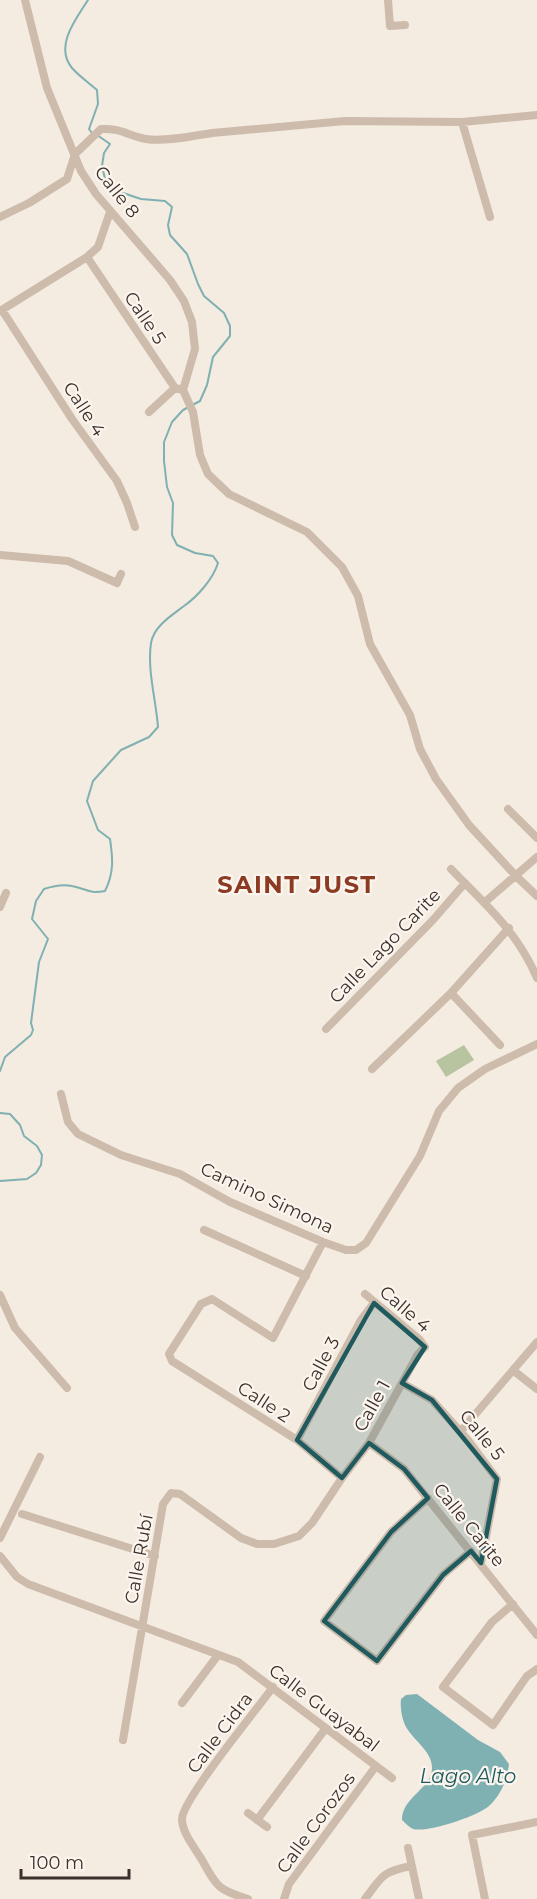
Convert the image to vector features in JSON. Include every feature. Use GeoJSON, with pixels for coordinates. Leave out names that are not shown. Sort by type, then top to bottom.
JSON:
{"type":"FeatureCollection","features":[{"type":"Feature","properties":{"kind":"street","name":"Calle 8"},"geometry":{"type":"LineString","coordinates":[[25,0],[47,87],[88,184],[163,272],[184,301],[192,322],[195,349],[179,389]]}},
{"type":"Feature","properties":{"kind":"street"},"geometry":{"type":"LineString","coordinates":[[388,0],[390,26],[405,25]]}},
{"type":"Feature","properties":{"kind":"street"},"geometry":{"type":"LineString","coordinates":[[0,217],[29,203],[67,179],[75,154],[101,129],[115,128],[147,139],[192,137],[212,132],[345,121],[462,122],[537,115]]}},
{"type":"Feature","properties":{"kind":"street"},"geometry":{"type":"LineString","coordinates":[[462,122],[490,217]]}},
{"type":"Feature","properties":{"kind":"street"},"geometry":{"type":"LineString","coordinates":[[1,310],[87,257],[98,247],[111,212]]}},
{"type":"Feature","properties":{"kind":"street","name":"Calle 5"},"geometry":{"type":"LineString","coordinates":[[87,257],[188,402],[192,411],[200,455],[208,474],[229,494],[307,532],[342,567],[358,596],[370,644],[410,715],[420,749],[436,779],[469,825],[537,896]]}},
{"type":"Feature","properties":{"kind":"street","name":"Calle 4"},"geometry":{"type":"LineString","coordinates":[[1,310],[72,419],[117,481],[135,527]]}},
{"type":"Feature","properties":{"kind":"street"},"geometry":{"type":"LineString","coordinates":[[149,412],[179,389]]}},
{"type":"Feature","properties":{"kind":"street"},"geometry":{"type":"LineString","coordinates":[[0,555],[68,561],[117,583],[121,574]]}},
{"type":"Feature","properties":{"kind":"street"},"geometry":{"type":"LineString","coordinates":[[508,809],[537,838]]}},
{"type":"Feature","properties":{"kind":"street"},"geometry":{"type":"LineString","coordinates":[[485,902],[537,857]]}},
{"type":"Feature","properties":{"kind":"street"},"geometry":{"type":"LineString","coordinates":[[451,869],[509,928],[529,959],[537,978]]}},
{"type":"Feature","properties":{"kind":"street","name":"Calle Lago Carite"},"geometry":{"type":"LineString","coordinates":[[326,1029],[433,920],[465,883]]}},
{"type":"Feature","properties":{"kind":"street"},"geometry":{"type":"LineString","coordinates":[[0,907],[6,893]]}},
{"type":"Feature","properties":{"kind":"street"},"geometry":{"type":"LineString","coordinates":[[372,1069],[451,993],[509,928]]}},
{"type":"Feature","properties":{"kind":"street"},"geometry":{"type":"LineString","coordinates":[[451,993],[500,1045]]}},
{"type":"Feature","properties":{"kind":"street","name":"Camino Simona"},"geometry":{"type":"LineString","coordinates":[[61,1094],[68,1122],[78,1134],[121,1155],[180,1174],[230,1202],[323,1242],[346,1250],[356,1250],[366,1243],[420,1156],[440,1111],[458,1088],[485,1069],[537,1044]]}},
{"type":"Feature","properties":{"kind":"street"},"geometry":{"type":"LineString","coordinates":[[204,1230],[306,1276],[323,1242]]}},
{"type":"Feature","properties":{"kind":"street","name":"Calle 2"},"geometry":{"type":"LineString","coordinates":[[306,1276],[273,1338],[212,1299],[201,1304],[169,1354],[172,1361],[297,1440],[342,1478]]}},
{"type":"Feature","properties":{"kind":"street","name":"Calle 4"},"geometry":{"type":"LineString","coordinates":[[364,1294],[425,1347]]}},
{"type":"Feature","properties":{"kind":"street"},"geometry":{"type":"LineString","coordinates":[[0,1295],[15,1328],[67,1388]]}},
{"type":"Feature","properties":{"kind":"street","name":"Calle 3"},"geometry":{"type":"LineString","coordinates":[[297,1440],[361,1320],[374,1303]]}},
{"type":"Feature","properties":{"kind":"street"},"geometry":{"type":"LineString","coordinates":[[461,1431],[537,1342]]}},
{"type":"Feature","properties":{"kind":"street","name":"Calle 1"},"geometry":{"type":"LineString","coordinates":[[342,1478],[369,1443],[418,1354],[425,1347]]}},
{"type":"Feature","properties":{"kind":"street"},"geometry":{"type":"LineString","coordinates":[[514,1371],[537,1389]]}},
{"type":"Feature","properties":{"kind":"street","name":"Calle 5"},"geometry":{"type":"LineString","coordinates":[[402,1383],[432,1400],[461,1431],[497,1479],[481,1563]]}},
{"type":"Feature","properties":{"kind":"street","name":"Calle Carite"},"geometry":{"type":"LineString","coordinates":[[369,1443],[404,1469],[537,1635]]}},
{"type":"Feature","properties":{"kind":"street"},"geometry":{"type":"LineString","coordinates":[[0,1538],[40,1457]]}},
{"type":"Feature","properties":{"kind":"street","name":"Calle Rubí"},"geometry":{"type":"LineString","coordinates":[[123,1740],[164,1504],[171,1493],[180,1494],[241,1538],[256,1544],[274,1544],[299,1536],[312,1523],[342,1478]]}},
{"type":"Feature","properties":{"kind":"street"},"geometry":{"type":"LineString","coordinates":[[428,1498],[391,1532],[324,1621],[377,1661],[443,1575],[471,1551]]}},
{"type":"Feature","properties":{"kind":"street"},"geometry":{"type":"LineString","coordinates":[[21,1514],[155,1556]]}},
{"type":"Feature","properties":{"kind":"street","name":"Calle Guayabal"},"geometry":{"type":"LineString","coordinates":[[1,1558],[17,1577],[28,1584],[238,1662],[392,1778]]}},
{"type":"Feature","properties":{"kind":"street"},"geometry":{"type":"LineString","coordinates":[[513,1604],[492,1622],[443,1687],[493,1725],[527,1676],[537,1669]]}},
{"type":"Feature","properties":{"kind":"street"},"geometry":{"type":"LineString","coordinates":[[182,1703],[218,1655]]}},
{"type":"Feature","properties":{"kind":"street","name":"Calle Cidra"},"geometry":{"type":"LineString","coordinates":[[248,1899],[230,1894],[215,1884],[185,1830],[182,1819],[191,1796],[273,1687]]}},
{"type":"Feature","properties":{"kind":"street"},"geometry":{"type":"LineString","coordinates":[[257,1820],[326,1728]]}},
{"type":"Feature","properties":{"kind":"street","name":"Calle Corozos"},"geometry":{"type":"LineString","coordinates":[[284,1899],[289,1884],[376,1766]]}},
{"type":"Feature","properties":{"kind":"street"},"geometry":{"type":"LineString","coordinates":[[248,1813],[267,1827]]}},
{"type":"Feature","properties":{"kind":"street"},"geometry":{"type":"LineString","coordinates":[[485,1899],[472,1834],[537,1822]]}},
{"type":"Feature","properties":{"kind":"street"},"geometry":{"type":"LineString","coordinates":[[408,1848],[419,1899]]}},
{"type":"Feature","properties":{"kind":"street"},"geometry":{"type":"LineString","coordinates":[[365,1899],[382,1876],[392,1870],[411,1866]]}},
{"type":"Feature","properties":{"kind":"highlighted area"},"geometry":{"type":"Polygon","coordinates":[[[374,1303],[425,1347],[402,1383],[432,1400],[497,1479],[481,1563],[471,1551],[443,1575],[377,1661],[324,1621],[391,1532],[428,1498],[404,1469],[369,1443],[342,1478],[297,1440],[374,1303]]]}},
{"type":"Feature","properties":{"kind":"green space"},"geometry":{"type":"Polygon","coordinates":[[[464,1045],[474,1060],[446,1077],[436,1061],[464,1045]]]}},
{"type":"Feature","properties":{"kind":"water","name":"Lago Alto"},"geometry":{"type":"Polygon","coordinates":[[[417,1694],[478,1740],[500,1752],[509,1764],[503,1787],[489,1806],[452,1823],[420,1830],[413,1829],[402,1820],[407,1805],[427,1782],[432,1769],[430,1758],[408,1730],[402,1715],[401,1699],[406,1695],[417,1694]]]}},
{"type":"Feature","properties":{"kind":"waterway"},"geometry":{"type":"LineString","coordinates":[[88,0],[73,24],[65,51],[72,68],[97,90],[98,104],[89,129],[92,133]]}},
{"type":"Feature","properties":{"kind":"waterway"},"geometry":{"type":"LineString","coordinates":[[0,1071],[5,1057],[31,1035],[33,1030],[31,1023],[39,962],[48,939],[32,919],[36,901],[44,889],[58,886],[72,886],[91,892],[105,891],[111,872],[111,846],[110,839],[98,830],[87,801],[93,781],[121,750],[149,737],[158,727],[150,664],[153,637],[164,622],[200,592],[213,575],[218,563],[213,556],[195,553],[177,545],[172,535],[173,503],[167,487],[164,442],[172,422],[183,410],[200,401],[207,385],[213,357],[230,336],[230,326],[224,313],[204,296],[187,254],[170,235],[168,225],[172,207],[165,201],[141,199],[114,190],[106,183],[102,166],[104,153],[110,144],[97,135]]}},
{"type":"Feature","properties":{"kind":"waterway"},"geometry":{"type":"LineString","coordinates":[[0,1113],[10,1114],[20,1125],[24,1136],[37,1146],[42,1155],[41,1165],[36,1173],[27,1179],[0,1181]]}},
{"type":"Feature","properties":{"kind":"district","name":"SAINT JUST"},"geometry":{"type":"Point","coordinates":[297,884]}}]}
